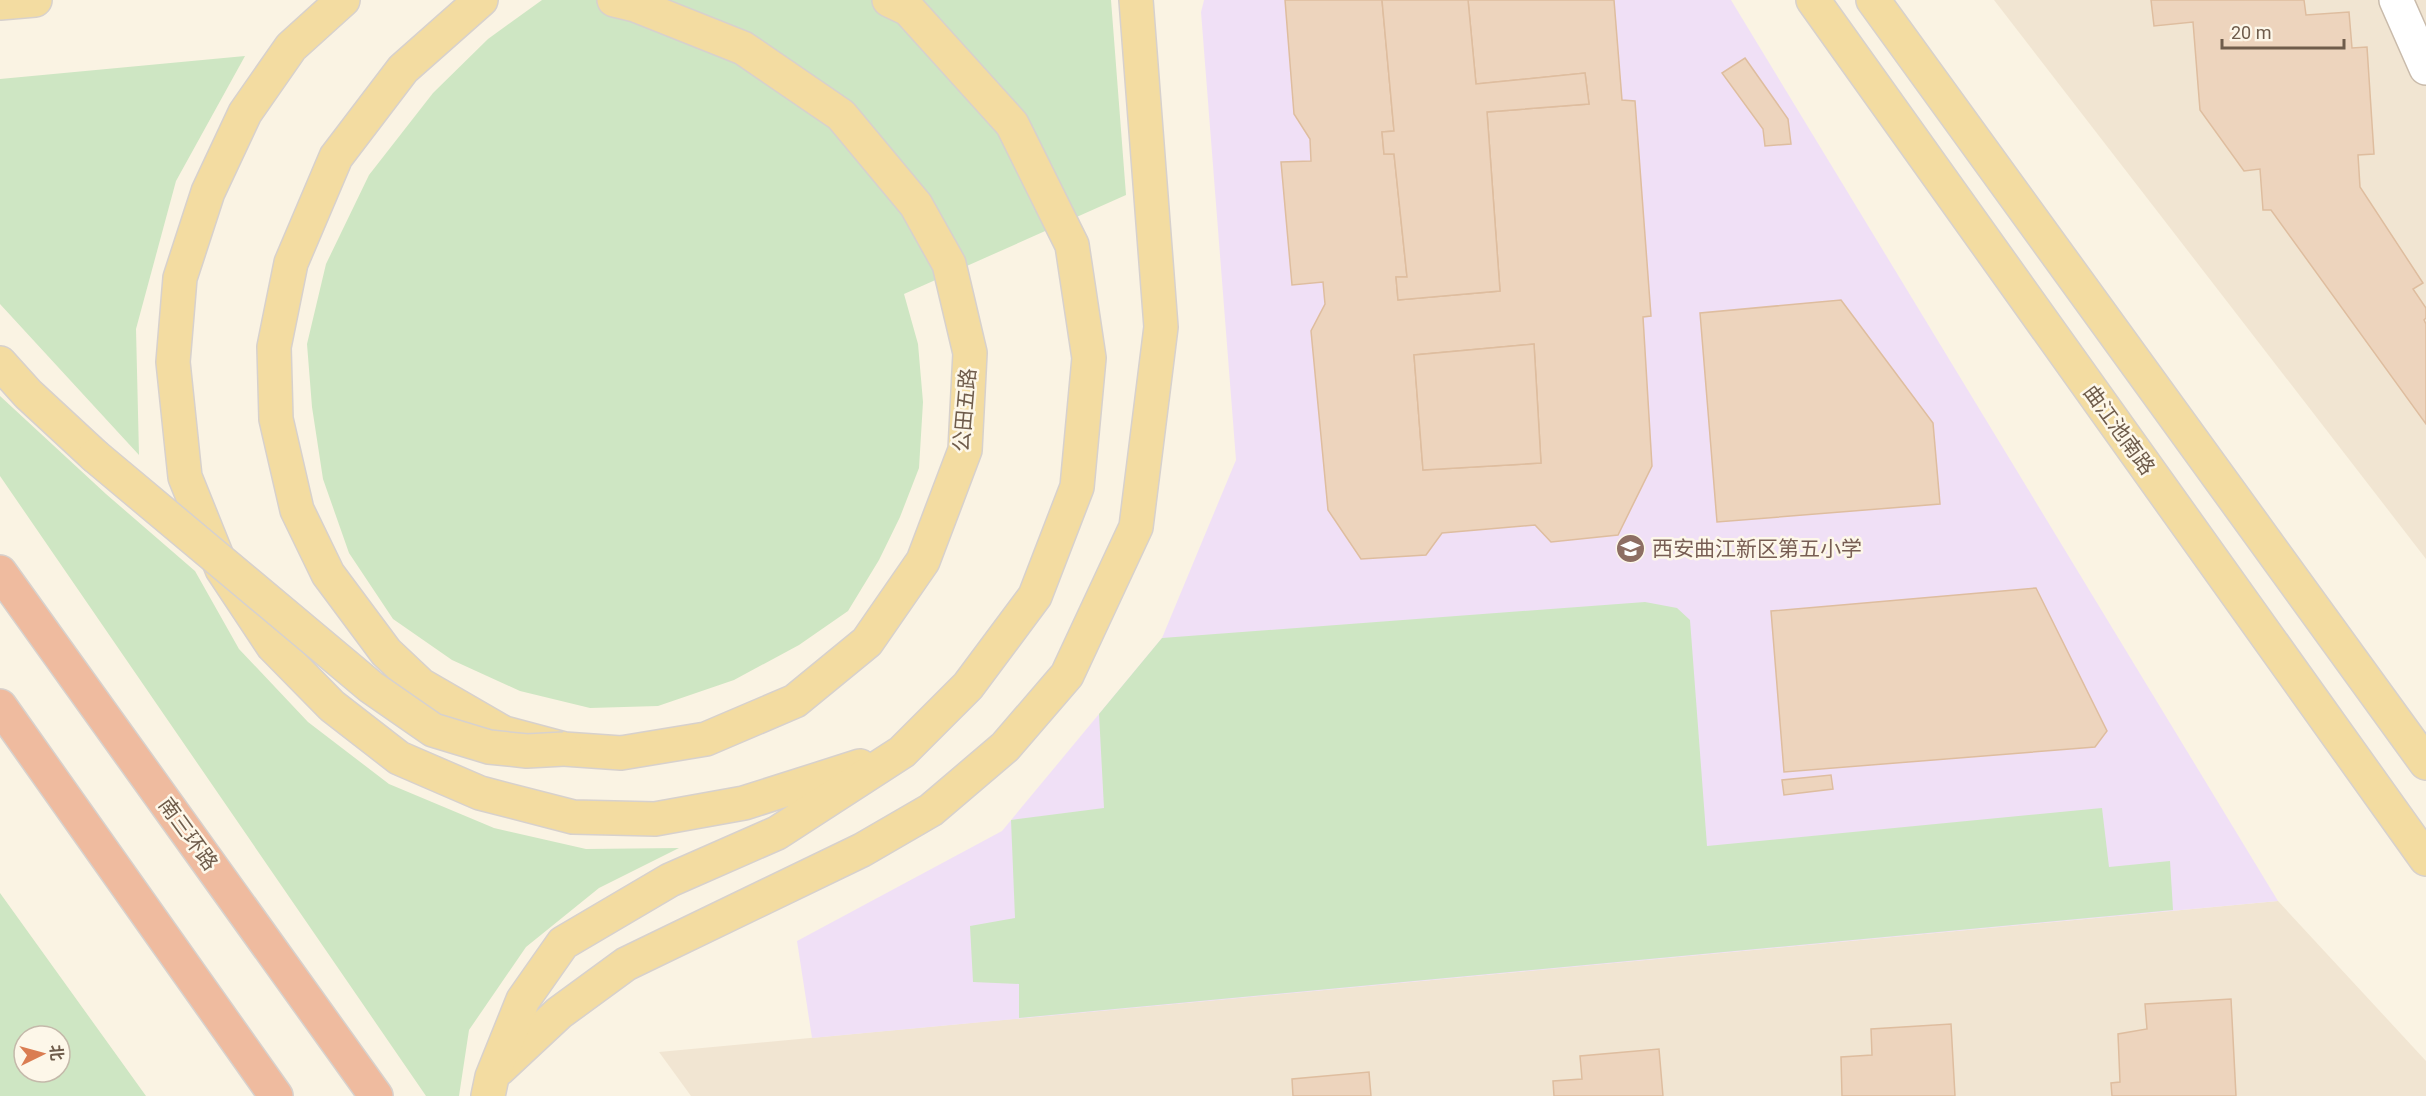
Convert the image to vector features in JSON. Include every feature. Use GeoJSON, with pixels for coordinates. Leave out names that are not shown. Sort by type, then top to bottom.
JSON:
{"type":"FeatureCollection","features":[{"type":"Feature","properties":{"kind":"highway","name":"南三环路"},"geometry":{"type":"LineString","coordinates":[[0,572],[376,1096]]}},
{"type":"Feature","properties":{"kind":"highway"},"geometry":{"type":"LineString","coordinates":[[0,706],[276,1096]]}},
{"type":"Feature","properties":{"kind":"main road"},"geometry":{"type":"LineString","coordinates":[[0,3],[35,0]]}},
{"type":"Feature","properties":{"kind":"main road"},"geometry":{"type":"LineString","coordinates":[[344,0],[291,47],[245,113],[208,192],[180,278],[173,362],[184,477],[222,569],[273,646],[332,706],[399,758],[480,793],[573,817],[655,819],[744,804],[902,752]]}},
{"type":"Feature","properties":{"kind":"main road"},"geometry":{"type":"LineString","coordinates":[[481,0],[403,69],[336,157],[291,263],[274,347],[276,419],[297,510],[328,574],[386,652],[421,685],[504,733],[564,749]]}},
{"type":"Feature","properties":{"kind":"main road","name":"公田五路"},"geometry":{"type":"LineString","coordinates":[[564,749],[621,753],[706,739],[795,701],[867,642],[923,561],[965,450],[970,353],[949,264],[916,205],[841,115],[743,48],[614,0]]}},
{"type":"Feature","properties":{"kind":"main road"},"geometry":{"type":"LineString","coordinates":[[490,1086],[523,1000],[563,943],[670,880],[777,833],[902,752],[968,686],[1035,596],[1077,487],[1089,358],[1072,245],[1012,124],[908,9],[889,0]]}},
{"type":"Feature","properties":{"kind":"main road"},"geometry":{"type":"LineString","coordinates":[[490,1086],[559,1013],[626,964],[862,850],[931,810],[1005,747],[1067,675],[1136,527],[1161,327],[1136,0]]}},
{"type":"Feature","properties":{"kind":"main road","name":"曲江池南路"},"geometry":{"type":"LineString","coordinates":[[1813,0],[2426,859]]}},
{"type":"Feature","properties":{"kind":"main road"},"geometry":{"type":"LineString","coordinates":[[1873,0],[2426,763]]}},
{"type":"Feature","properties":{"kind":"main road"},"geometry":{"type":"LineString","coordinates":[[0,363],[28,393],[95,456],[371,687],[433,730],[489,747],[527,751],[564,749]]}},
{"type":"Feature","properties":{"kind":"street"},"geometry":{"type":"LineString","coordinates":[[2396,0],[2426,68]]}},
{"type":"Feature","properties":{"kind":"shaded area","name":"西安曲江新区第五小学"},"geometry":{"type":"Polygon","coordinates":[[[1204,0],[1731,0],[2278,901],[812,1038],[797,941],[1002,831],[1162,638],[1236,460],[1201,12],[1204,0]]]}},
{"type":"Feature","properties":{"kind":"shaded area"},"geometry":{"type":"Polygon","coordinates":[[[1994,0],[2426,0],[2426,559],[1994,0]]]}},
{"type":"Feature","properties":{"kind":"shaded area"},"geometry":{"type":"Polygon","coordinates":[[[2278,901],[2426,1061],[2426,1096],[691,1096],[659,1052],[2278,901]]]}},
{"type":"Feature","properties":{"kind":"green space"},"geometry":{"type":"Polygon","coordinates":[[[542,0],[1111,0],[1126,195],[904,294],[918,344],[923,402],[919,468],[900,517],[879,560],[848,611],[799,645],[734,680],[658,706],[590,708],[520,691],[452,660],[393,619],[349,553],[323,479],[312,407],[307,344],[326,264],[369,175],[433,93],[488,39],[542,0]]]}},
{"type":"Feature","properties":{"kind":"green space"},"geometry":{"type":"Polygon","coordinates":[[[245,56],[176,181],[136,329],[139,455],[0,304],[0,79],[245,56]]]}},
{"type":"Feature","properties":{"kind":"green space"},"geometry":{"type":"Polygon","coordinates":[[[0,396],[106,494],[195,571],[239,649],[308,722],[389,784],[494,828],[586,849],[679,848],[599,888],[526,947],[469,1030],[459,1096],[426,1096],[0,476],[0,396]]]}},
{"type":"Feature","properties":{"kind":"green space"},"geometry":{"type":"Polygon","coordinates":[[[1645,602],[1677,608],[1690,620],[1707,846],[2102,808],[2109,867],[2170,861],[2173,910],[1019,1018],[1019,984],[973,982],[970,926],[1015,918],[1011,820],[1104,808],[1099,714],[1162,638],[1645,602]]]}},
{"type":"Feature","properties":{"kind":"green space"},"geometry":{"type":"Polygon","coordinates":[[[0,893],[146,1096],[0,1096],[0,893]]]}},
{"type":"Feature","properties":{"kind":"building"},"geometry":{"type":"Polygon","coordinates":[[[1285,0],[1382,0],[1394,131],[1382,132],[1384,154],[1394,154],[1407,277],[1396,277],[1398,300],[1500,291],[1487,112],[1589,104],[1585,73],[1476,84],[1468,0],[1614,0],[1622,100],[1635,101],[1651,316],[1643,317],[1652,466],[1618,535],[1551,542],[1535,525],[1442,533],[1426,555],[1361,559],[1328,510],[1311,331],[1325,304],[1323,282],[1292,285],[1281,162],[1311,161],[1310,139],[1294,114],[1285,0]],[[1534,344],[1414,355],[1423,470],[1541,463],[1534,344]]]}},
{"type":"Feature","properties":{"kind":"building"},"geometry":{"type":"Polygon","coordinates":[[[1382,0],[1468,0],[1476,84],[1585,73],[1589,104],[1487,112],[1500,291],[1398,300],[1396,277],[1407,277],[1394,154],[1384,154],[1382,132],[1394,131],[1382,0]]]}},
{"type":"Feature","properties":{"kind":"building"},"geometry":{"type":"Polygon","coordinates":[[[2151,0],[2304,0],[2306,15],[2349,12],[2352,48],[2367,47],[2374,154],[2358,155],[2360,187],[2423,283],[2413,289],[2426,308],[2424,320],[2426,324],[2426,424],[2271,210],[2263,210],[2260,169],[2244,171],[2200,110],[2193,22],[2154,26],[2151,0]]]}},
{"type":"Feature","properties":{"kind":"building"},"geometry":{"type":"Polygon","coordinates":[[[1745,58],[1788,119],[1791,144],[1765,146],[1763,129],[1722,73],[1745,58]]]}},
{"type":"Feature","properties":{"kind":"building"},"geometry":{"type":"Polygon","coordinates":[[[1841,300],[1933,423],[1940,504],[1717,522],[1700,313],[1841,300]]]}},
{"type":"Feature","properties":{"kind":"building"},"geometry":{"type":"Polygon","coordinates":[[[1534,344],[1541,463],[1423,470],[1414,355],[1534,344]]]}},
{"type":"Feature","properties":{"kind":"building"},"geometry":{"type":"Polygon","coordinates":[[[2036,588],[2107,731],[2095,747],[1784,772],[1771,611],[2036,588]]]}},
{"type":"Feature","properties":{"kind":"building"},"geometry":{"type":"Polygon","coordinates":[[[1831,775],[1833,789],[1784,795],[1782,780],[1831,775]]]}},
{"type":"Feature","properties":{"kind":"building"},"geometry":{"type":"Polygon","coordinates":[[[2231,999],[2236,1096],[2112,1096],[2111,1083],[2120,1082],[2118,1034],[2147,1029],[2145,1004],[2231,999]]]}},
{"type":"Feature","properties":{"kind":"building"},"geometry":{"type":"Polygon","coordinates":[[[1951,1024],[1955,1096],[1842,1096],[1841,1057],[1872,1055],[1871,1029],[1951,1024]]]}},
{"type":"Feature","properties":{"kind":"building"},"geometry":{"type":"Polygon","coordinates":[[[1659,1049],[1663,1096],[1554,1096],[1553,1081],[1582,1079],[1580,1056],[1659,1049]]]}},
{"type":"Feature","properties":{"kind":"building"},"geometry":{"type":"Polygon","coordinates":[[[1369,1072],[1371,1096],[1293,1096],[1292,1079],[1369,1072]]]}},
{"type":"Feature","properties":{"kind":"place","name":"西安曲江新区第五小学"},"geometry":{"type":"Point","coordinates":[1631,549]}}]}
